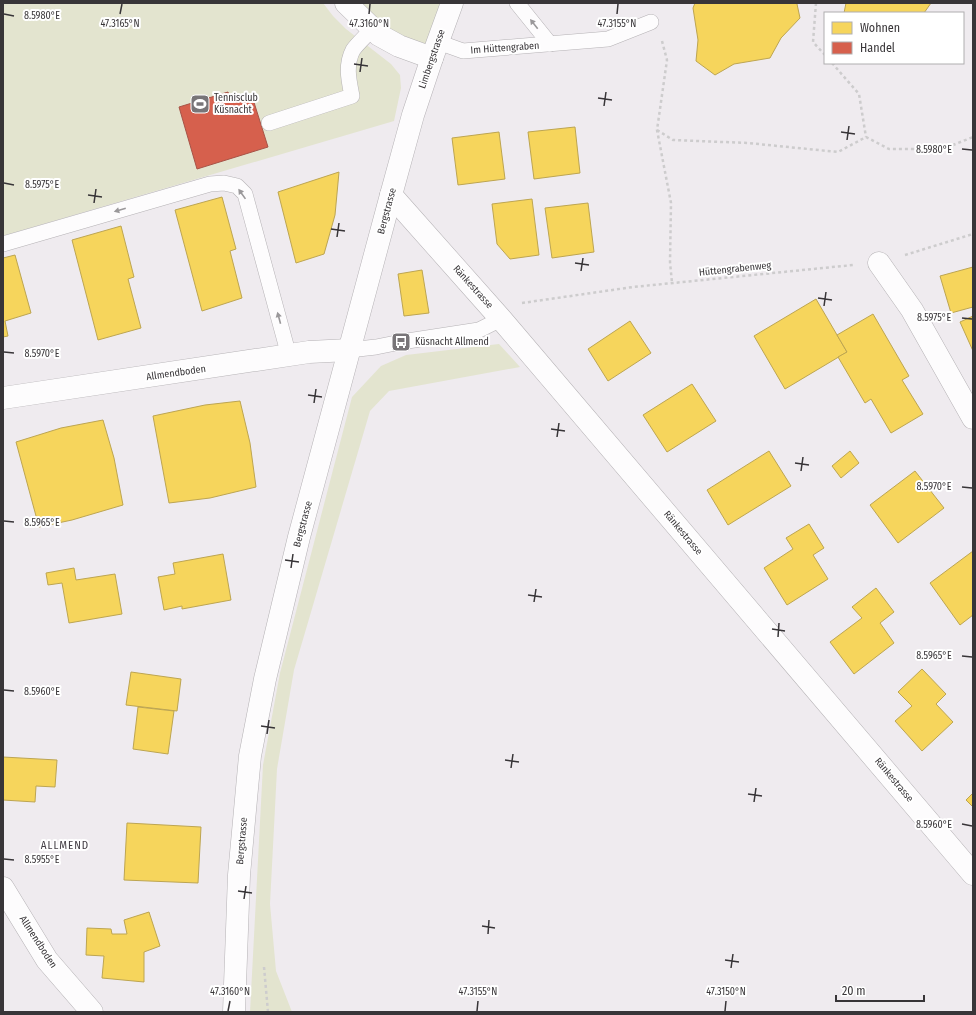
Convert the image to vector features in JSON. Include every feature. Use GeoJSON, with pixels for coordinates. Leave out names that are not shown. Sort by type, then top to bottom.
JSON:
{"type":"FeatureCollection","features":[{"type":"Feature","properties":{"kind":"street"},"geometry":{"type":"LineString","coordinates":[[346,3],[379,35],[399,46],[435,50]]}},
{"type":"Feature","properties":{"kind":"street","name":"Limbergstrasse"},"geometry":{"type":"LineString","coordinates":[[413,115],[452,3]]}},
{"type":"Feature","properties":{"kind":"street","name":"Bergstrasse"},"geometry":{"type":"LineString","coordinates":[[234,1012],[239,875],[250,756],[265,679],[297,545],[413,115]]}},
{"type":"Feature","properties":{"kind":"street","name":"Ränkestrasse"},"geometry":{"type":"LineString","coordinates":[[391,195],[501,319],[973,874]]}},
{"type":"Feature","properties":{"kind":"street"},"geometry":{"type":"LineString","coordinates":[[879,263],[912,310],[973,418]]}},
{"type":"Feature","properties":{"kind":"street","name":"Allmendboden"},"geometry":{"type":"LineString","coordinates":[[3,398],[309,352],[349,350]]}},
{"type":"Feature","properties":{"kind":"street","name":"Allmendboden"},"geometry":{"type":"LineString","coordinates":[[3,888],[47,960],[92,1012]]}},
{"type":"Feature","properties":{"kind":"lane","name":"Im Hüttengraben"},"geometry":{"type":"LineString","coordinates":[[517,3],[550,44]]}},
{"type":"Feature","properties":{"kind":"lane","name":"Im Hüttengraben"},"geometry":{"type":"LineString","coordinates":[[435,50],[463,51],[608,39],[651,22]]}},
{"type":"Feature","properties":{"kind":"lane"},"geometry":{"type":"LineString","coordinates":[[269,123],[352,96],[348,65],[354,50],[372,29]]}},
{"type":"Feature","properties":{"kind":"lane"},"geometry":{"type":"LineString","coordinates":[[3,244],[210,184],[224,183],[237,186],[245,194],[289,356]]}},
{"type":"Feature","properties":{"kind":"lane"},"geometry":{"type":"LineString","coordinates":[[349,350],[480,330],[501,319]]}},
{"type":"Feature","properties":{"kind":"path"},"geometry":{"type":"LineString","coordinates":[[816,3],[814,42],[824,54]]}},
{"type":"Feature","properties":{"kind":"path"},"geometry":{"type":"LineString","coordinates":[[662,40],[667,60],[657,130],[671,203],[670,262],[672,283]]}},
{"type":"Feature","properties":{"kind":"path"},"geometry":{"type":"LineString","coordinates":[[833,64],[859,94],[866,137]]}},
{"type":"Feature","properties":{"kind":"path"},"geometry":{"type":"LineString","coordinates":[[657,130],[673,140],[748,143],[838,152],[866,137]]}},
{"type":"Feature","properties":{"kind":"path"},"geometry":{"type":"LineString","coordinates":[[866,137],[889,149],[919,149],[953,144],[973,137]]}},
{"type":"Feature","properties":{"kind":"path","name":"Hüttengrabenweg"},"geometry":{"type":"LineString","coordinates":[[501,319],[523,302],[632,287],[879,263],[973,234]]}},
{"type":"Feature","properties":{"kind":"path"},"geometry":{"type":"LineString","coordinates":[[264,966],[268,1012]]}},
{"type":"Feature","properties":{"kind":"green space","name":"Tennisclub Küsnacht"},"geometry":{"type":"Polygon","coordinates":[[[3,3],[323,3],[346,29],[391,64],[400,75],[401,88],[394,121],[3,236],[3,3]]]}},
{"type":"Feature","properties":{"kind":"green space"},"geometry":{"type":"Polygon","coordinates":[[[346,3],[452,3],[432,58],[346,3]]]}},
{"type":"Feature","properties":{"kind":"green space"},"geometry":{"type":"Polygon","coordinates":[[[499,344],[520,367],[389,391],[370,411],[294,670],[277,769],[270,904],[276,971],[292,1012],[250,1012],[263,765],[280,673],[352,397],[381,366],[406,355],[499,344]]]}},
{"type":"Feature","properties":{"kind":"building: Wohnen"},"geometry":{"type":"Polygon","coordinates":[[[695,3],[796,3],[800,18],[781,38],[770,58],[734,64],[715,75],[696,61],[698,40],[693,8],[695,3]]]}},
{"type":"Feature","properties":{"kind":"building: Wohnen"},"geometry":{"type":"Polygon","coordinates":[[[846,3],[931,3],[925,12],[844,12],[846,3]]]}},
{"type":"Feature","properties":{"kind":"building: Wohnen"},"geometry":{"type":"Polygon","coordinates":[[[575,127],[580,173],[534,179],[528,132],[575,127]]]}},
{"type":"Feature","properties":{"kind":"building: Wohnen"},"geometry":{"type":"Polygon","coordinates":[[[499,132],[505,179],[458,185],[452,138],[499,132]]]}},
{"type":"Feature","properties":{"kind":"building: Wohnen"},"geometry":{"type":"Polygon","coordinates":[[[339,172],[335,215],[324,254],[296,263],[278,192],[339,172]]]}},
{"type":"Feature","properties":{"kind":"building: Wohnen"},"geometry":{"type":"Polygon","coordinates":[[[222,197],[236,249],[230,251],[242,298],[202,311],[175,210],[222,197]]]}},
{"type":"Feature","properties":{"kind":"building: Wohnen"},"geometry":{"type":"Polygon","coordinates":[[[532,199],[539,255],[510,259],[497,244],[492,204],[532,199]]]}},
{"type":"Feature","properties":{"kind":"building: Wohnen"},"geometry":{"type":"Polygon","coordinates":[[[588,203],[594,252],[552,258],[545,208],[588,203]]]}},
{"type":"Feature","properties":{"kind":"building: Wohnen"},"geometry":{"type":"Polygon","coordinates":[[[121,226],[134,277],[128,279],[141,328],[98,340],[72,240],[121,226]]]}},
{"type":"Feature","properties":{"kind":"building: Wohnen"},"geometry":{"type":"Polygon","coordinates":[[[15,255],[31,313],[5,321],[8,336],[3,337],[3,258],[15,255]]]}},
{"type":"Feature","properties":{"kind":"building: Wohnen"},"geometry":{"type":"Polygon","coordinates":[[[973,267],[973,307],[951,313],[940,276],[973,267]]]}},
{"type":"Feature","properties":{"kind":"building: Wohnen"},"geometry":{"type":"Polygon","coordinates":[[[422,270],[429,313],[404,316],[398,274],[422,270]]]}},
{"type":"Feature","properties":{"kind":"building: Wohnen"},"geometry":{"type":"Polygon","coordinates":[[[816,299],[847,352],[785,389],[754,336],[816,299]]]}},
{"type":"Feature","properties":{"kind":"building: Wohnen"},"geometry":{"type":"Polygon","coordinates":[[[873,314],[909,376],[902,380],[923,414],[891,433],[871,399],[865,403],[838,357],[847,352],[837,335],[873,314]]]}},
{"type":"Feature","properties":{"kind":"building: Wohnen"},"geometry":{"type":"Polygon","coordinates":[[[973,316],[973,351],[960,322],[973,316]]]}},
{"type":"Feature","properties":{"kind":"building: Wohnen"},"geometry":{"type":"Polygon","coordinates":[[[630,321],[651,353],[608,381],[588,349],[630,321]]]}},
{"type":"Feature","properties":{"kind":"building: Wohnen"},"geometry":{"type":"Polygon","coordinates":[[[692,384],[716,421],[667,452],[643,415],[692,384]]]}},
{"type":"Feature","properties":{"kind":"building: Wohnen"},"geometry":{"type":"Polygon","coordinates":[[[240,401],[250,443],[256,487],[210,498],[169,503],[153,416],[205,405],[240,401]]]}},
{"type":"Feature","properties":{"kind":"building: Wohnen"},"geometry":{"type":"Polygon","coordinates":[[[103,420],[114,458],[123,505],[72,520],[39,527],[16,442],[61,428],[103,420]]]}},
{"type":"Feature","properties":{"kind":"building: Wohnen"},"geometry":{"type":"Polygon","coordinates":[[[769,451],[791,486],[728,525],[707,490],[769,451]]]}},
{"type":"Feature","properties":{"kind":"building: Wohnen"},"geometry":{"type":"Polygon","coordinates":[[[850,451],[859,463],[841,478],[832,466],[850,451]]]}},
{"type":"Feature","properties":{"kind":"building: Wohnen"},"geometry":{"type":"Polygon","coordinates":[[[915,471],[944,508],[898,543],[870,505],[915,471]]]}},
{"type":"Feature","properties":{"kind":"building: Wohnen"},"geometry":{"type":"Polygon","coordinates":[[[809,524],[824,548],[813,555],[828,579],[787,605],[764,568],[793,549],[786,538],[809,524]]]}},
{"type":"Feature","properties":{"kind":"building: Wohnen"},"geometry":{"type":"Polygon","coordinates":[[[973,551],[973,615],[960,625],[930,583],[973,551]]]}},
{"type":"Feature","properties":{"kind":"building: Wohnen"},"geometry":{"type":"Polygon","coordinates":[[[223,554],[231,600],[182,609],[182,606],[164,610],[158,577],[175,574],[173,563],[223,554]]]}},
{"type":"Feature","properties":{"kind":"building: Wohnen"},"geometry":{"type":"Polygon","coordinates":[[[74,568],[76,580],[115,574],[122,614],[69,623],[62,583],[48,585],[46,573],[74,568]]]}},
{"type":"Feature","properties":{"kind":"building: Wohnen"},"geometry":{"type":"Polygon","coordinates":[[[876,588],[894,612],[880,623],[894,643],[854,674],[830,642],[862,618],[852,607],[876,588]]]}},
{"type":"Feature","properties":{"kind":"building: Wohnen"},"geometry":{"type":"Polygon","coordinates":[[[922,669],[946,694],[936,704],[953,722],[922,751],[895,721],[912,706],[898,692],[922,669]]]}},
{"type":"Feature","properties":{"kind":"building: Wohnen"},"geometry":{"type":"Polygon","coordinates":[[[131,672],[181,679],[177,711],[126,705],[131,672]]]}},
{"type":"Feature","properties":{"kind":"building: Wohnen"},"geometry":{"type":"Polygon","coordinates":[[[138,707],[174,711],[168,754],[133,749],[138,707]]]}},
{"type":"Feature","properties":{"kind":"building: Wohnen"},"geometry":{"type":"Polygon","coordinates":[[[3,757],[57,760],[55,787],[36,786],[35,802],[3,800],[3,757]]]}},
{"type":"Feature","properties":{"kind":"building: Wohnen"},"geometry":{"type":"Polygon","coordinates":[[[973,793],[973,807],[966,800],[973,793]]]}},
{"type":"Feature","properties":{"kind":"building: Wohnen"},"geometry":{"type":"Polygon","coordinates":[[[127,823],[201,827],[198,883],[124,880],[127,823]]]}},
{"type":"Feature","properties":{"kind":"building: Wohnen"},"geometry":{"type":"Polygon","coordinates":[[[149,912],[160,946],[144,952],[144,982],[102,978],[104,956],[86,955],[87,928],[111,929],[112,934],[127,934],[124,920],[149,912]]]}},
{"type":"Feature","properties":{"kind":"building: Handel"},"geometry":{"type":"Polygon","coordinates":[[[228,92],[231,102],[252,96],[268,147],[197,169],[179,107],[228,92]]]}},
{"type":"Feature","properties":{"kind":"place","name":"Tennisclub Küsnacht"},"geometry":{"type":"Point","coordinates":[200,104]}},
{"type":"Feature","properties":{"kind":"place","name":"Küsnacht Allmend"},"geometry":{"type":"Point","coordinates":[401,342]}},
{"type":"Feature","properties":{"kind":"district","name":"ALLMEND"},"geometry":{"type":"Point","coordinates":[65,845]}}]}
